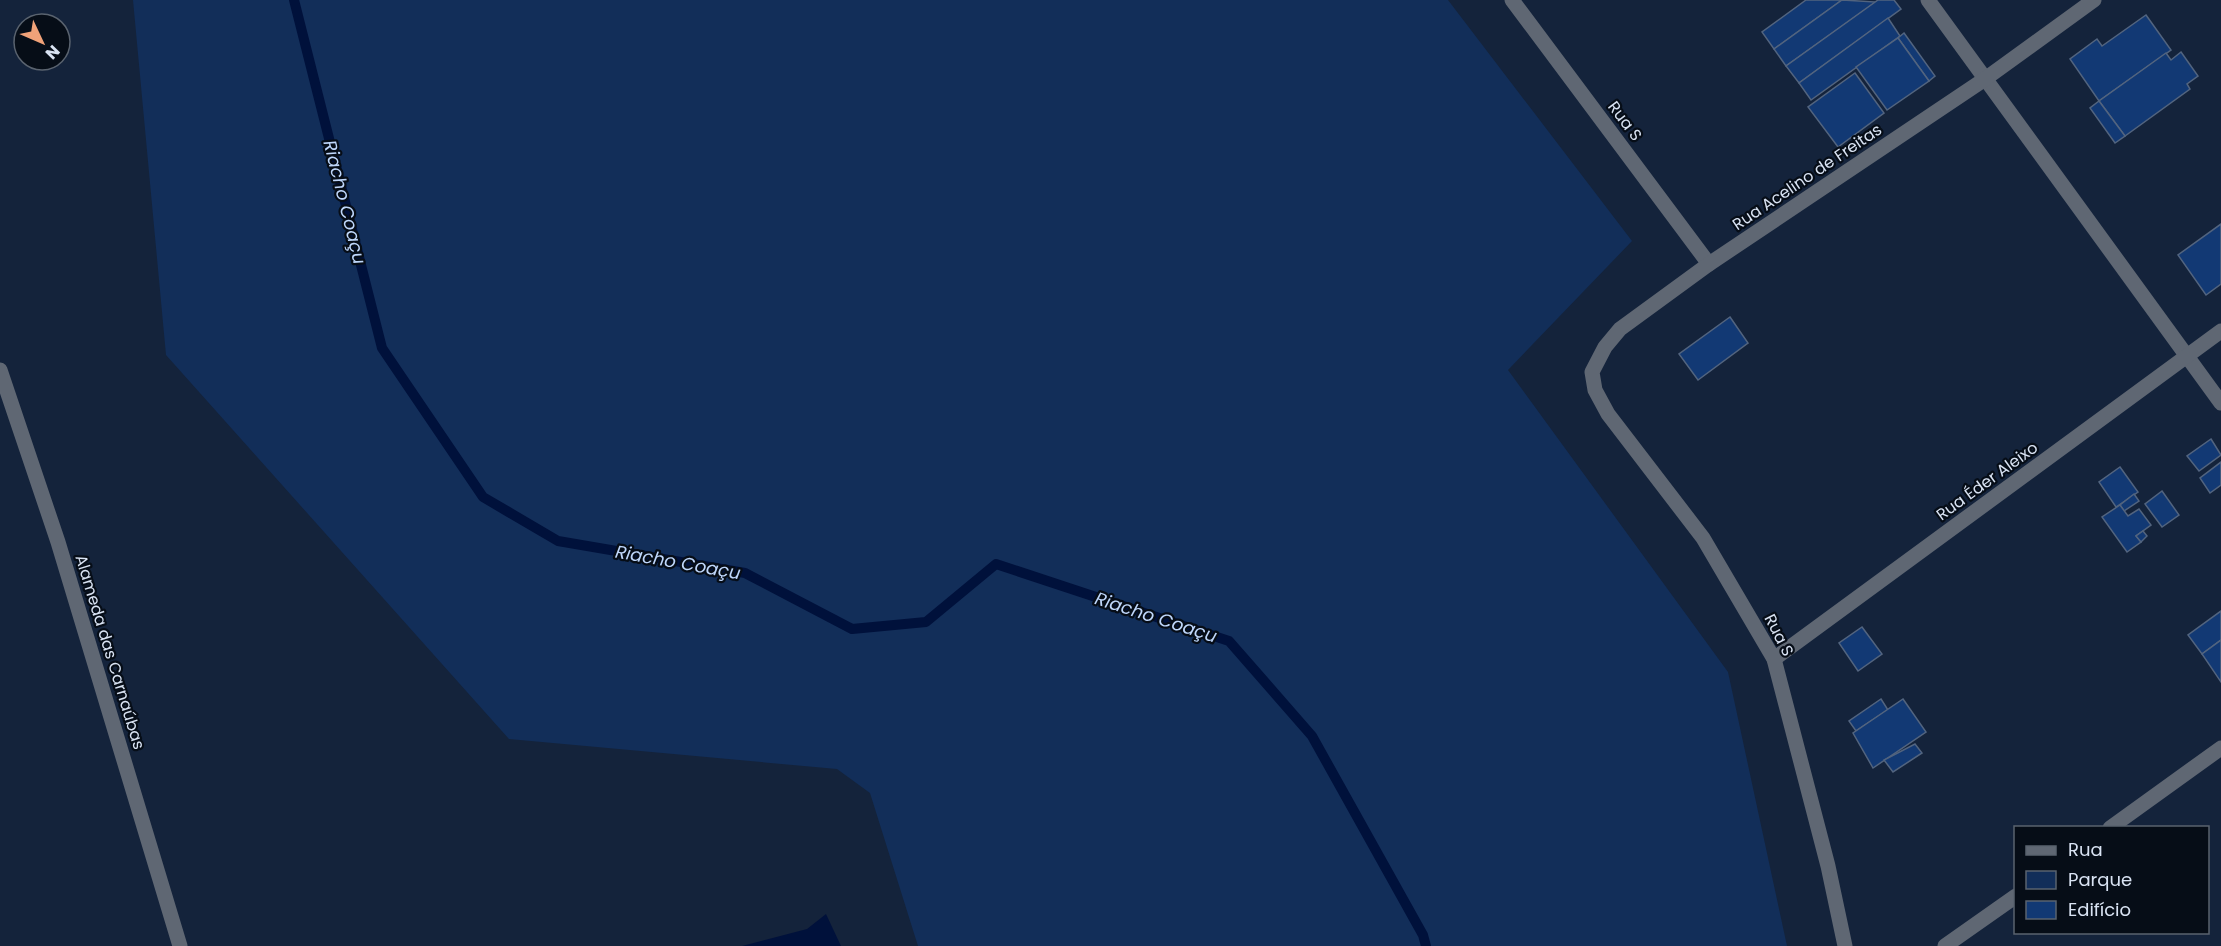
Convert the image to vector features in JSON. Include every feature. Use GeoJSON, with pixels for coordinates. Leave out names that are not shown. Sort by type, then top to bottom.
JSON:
{"type":"FeatureCollection","features":[{"type":"Feature","properties":{"kind":"street"},"geometry":{"type":"LineString","coordinates":[[1928,0],[2221,403]]}},
{"type":"Feature","properties":{"kind":"street","name":"Rua Acelino de Freitas"},"geometry":{"type":"LineString","coordinates":[[1608,414],[1595,390],[1592,372],[1605,347],[1620,329],[1709,264],[1985,79],[2094,0]]}},
{"type":"Feature","properties":{"kind":"street","name":"Rua S"},"geometry":{"type":"LineString","coordinates":[[1519,2],[1709,264]]}},
{"type":"Feature","properties":{"kind":"street","name":"Rua Éder Aleixo"},"geometry":{"type":"LineString","coordinates":[[1774,659],[2221,331]]}},
{"type":"Feature","properties":{"kind":"street","name":"Alameda das Carnaúbas"},"geometry":{"type":"LineString","coordinates":[[0,370],[58,543],[180,946]]}},
{"type":"Feature","properties":{"kind":"street","name":"Rua S"},"geometry":{"type":"LineString","coordinates":[[1608,414],[1703,538],[1774,659],[1828,866],[1845,946]]}},
{"type":"Feature","properties":{"kind":"street"},"geometry":{"type":"LineString","coordinates":[[2113,826],[2221,748]]}},
{"type":"Feature","properties":{"kind":"street"},"geometry":{"type":"LineString","coordinates":[[1945,946],[2014,897]]}},
{"type":"Feature","properties":{"kind":"green space"},"geometry":{"type":"Polygon","coordinates":[[[133,0],[1448,0],[1632,241],[1508,370],[1728,672],[1787,946],[918,946],[870,793],[837,769],[509,739],[166,355],[133,0]]]}},
{"type":"Feature","properties":{"kind":"shaded area"},"geometry":{"type":"Polygon","coordinates":[[[826,914],[841,946],[742,946],[807,929],[826,914]]]}},
{"type":"Feature","properties":{"kind":"building"},"geometry":{"type":"Polygon","coordinates":[[[1806,0],[1842,0],[1774,49],[1762,32],[1806,0]]]}},
{"type":"Feature","properties":{"kind":"building"},"geometry":{"type":"Polygon","coordinates":[[[1842,0],[1876,2],[1786,66],[1774,49],[1842,0]]]}},
{"type":"Feature","properties":{"kind":"building"},"geometry":{"type":"Polygon","coordinates":[[[1878,0],[1894,0],[1901,9],[1799,83],[1786,66],[1878,0]]]}},
{"type":"Feature","properties":{"kind":"building"},"geometry":{"type":"Polygon","coordinates":[[[2146,15],[2171,50],[2099,101],[2070,59],[2097,39],[2102,46],[2146,15]]]}},
{"type":"Feature","properties":{"kind":"building"},"geometry":{"type":"Polygon","coordinates":[[[1888,18],[1900,36],[1811,100],[1799,83],[1888,18]]]}},
{"type":"Feature","properties":{"kind":"building"},"geometry":{"type":"Polygon","coordinates":[[[1904,33],[1935,76],[1929,81],[1898,38],[1904,33]]]}},
{"type":"Feature","properties":{"kind":"building"},"geometry":{"type":"Polygon","coordinates":[[[1898,38],[1929,81],[1887,110],[1856,67],[1898,38]]]}},
{"type":"Feature","properties":{"kind":"building"},"geometry":{"type":"Polygon","coordinates":[[[2181,52],[2198,76],[2187,84],[2190,89],[2125,136],[2099,101],[2166,53],[2171,60],[2181,52]]]}},
{"type":"Feature","properties":{"kind":"building"},"geometry":{"type":"Polygon","coordinates":[[[1855,73],[1884,113],[1838,147],[1808,107],[1855,73]]]}},
{"type":"Feature","properties":{"kind":"building"},"geometry":{"type":"Polygon","coordinates":[[[2099,101],[2125,136],[2115,143],[2090,108],[2099,101]]]}},
{"type":"Feature","properties":{"kind":"building"},"geometry":{"type":"Polygon","coordinates":[[[2221,224],[2221,284],[2206,295],[2178,255],[2221,224]]]}},
{"type":"Feature","properties":{"kind":"building"},"geometry":{"type":"Polygon","coordinates":[[[1730,317],[1748,343],[1698,380],[1679,354],[1730,317]]]}},
{"type":"Feature","properties":{"kind":"building"},"geometry":{"type":"Polygon","coordinates":[[[2211,439],[2221,455],[2199,471],[2187,456],[2211,439]]]}},
{"type":"Feature","properties":{"kind":"building"},"geometry":{"type":"Polygon","coordinates":[[[2221,462],[2221,485],[2210,493],[2200,478],[2221,462]]]}},
{"type":"Feature","properties":{"kind":"building"},"geometry":{"type":"Polygon","coordinates":[[[2120,467],[2138,492],[2116,507],[2099,482],[2120,467]]]}},
{"type":"Feature","properties":{"kind":"building"},"geometry":{"type":"Polygon","coordinates":[[[2162,491],[2179,515],[2162,527],[2145,504],[2162,491]]]}},
{"type":"Feature","properties":{"kind":"building"},"geometry":{"type":"Polygon","coordinates":[[[2134,494],[2139,501],[2124,511],[2120,505],[2134,494]]]}},
{"type":"Feature","properties":{"kind":"building"},"geometry":{"type":"Polygon","coordinates":[[[2120,505],[2128,516],[2139,509],[2151,525],[2136,536],[2141,542],[2127,552],[2102,517],[2120,505]]]}},
{"type":"Feature","properties":{"kind":"building"},"geometry":{"type":"Polygon","coordinates":[[[2143,531],[2147,536],[2141,542],[2136,536],[2143,531]]]}},
{"type":"Feature","properties":{"kind":"building"},"geometry":{"type":"Polygon","coordinates":[[[2221,611],[2221,640],[2202,654],[2188,635],[2221,611]]]}},
{"type":"Feature","properties":{"kind":"building"},"geometry":{"type":"Polygon","coordinates":[[[1862,627],[1882,654],[1858,671],[1839,643],[1862,627]]]}},
{"type":"Feature","properties":{"kind":"building"},"geometry":{"type":"Polygon","coordinates":[[[2221,640],[2221,682],[2202,654],[2221,640]]]}},
{"type":"Feature","properties":{"kind":"building"},"geometry":{"type":"Polygon","coordinates":[[[1881,699],[1888,710],[1856,731],[1849,721],[1881,699]]]}},
{"type":"Feature","properties":{"kind":"building"},"geometry":{"type":"Polygon","coordinates":[[[1903,699],[1926,732],[1873,768],[1853,733],[1903,699]]]}},
{"type":"Feature","properties":{"kind":"building"},"geometry":{"type":"Polygon","coordinates":[[[1915,744],[1922,753],[1893,772],[1884,760],[1915,744]]]}},
{"type":"Feature","properties":{"kind":"waterway","name":"Riacho Coaçu"},"geometry":{"type":"LineString","coordinates":[[294,0],[382,348],[483,497],[558,541],[745,573],[852,629],[926,622],[996,564],[1229,641],[1312,736],[1423,935],[1426,946]]}}]}
